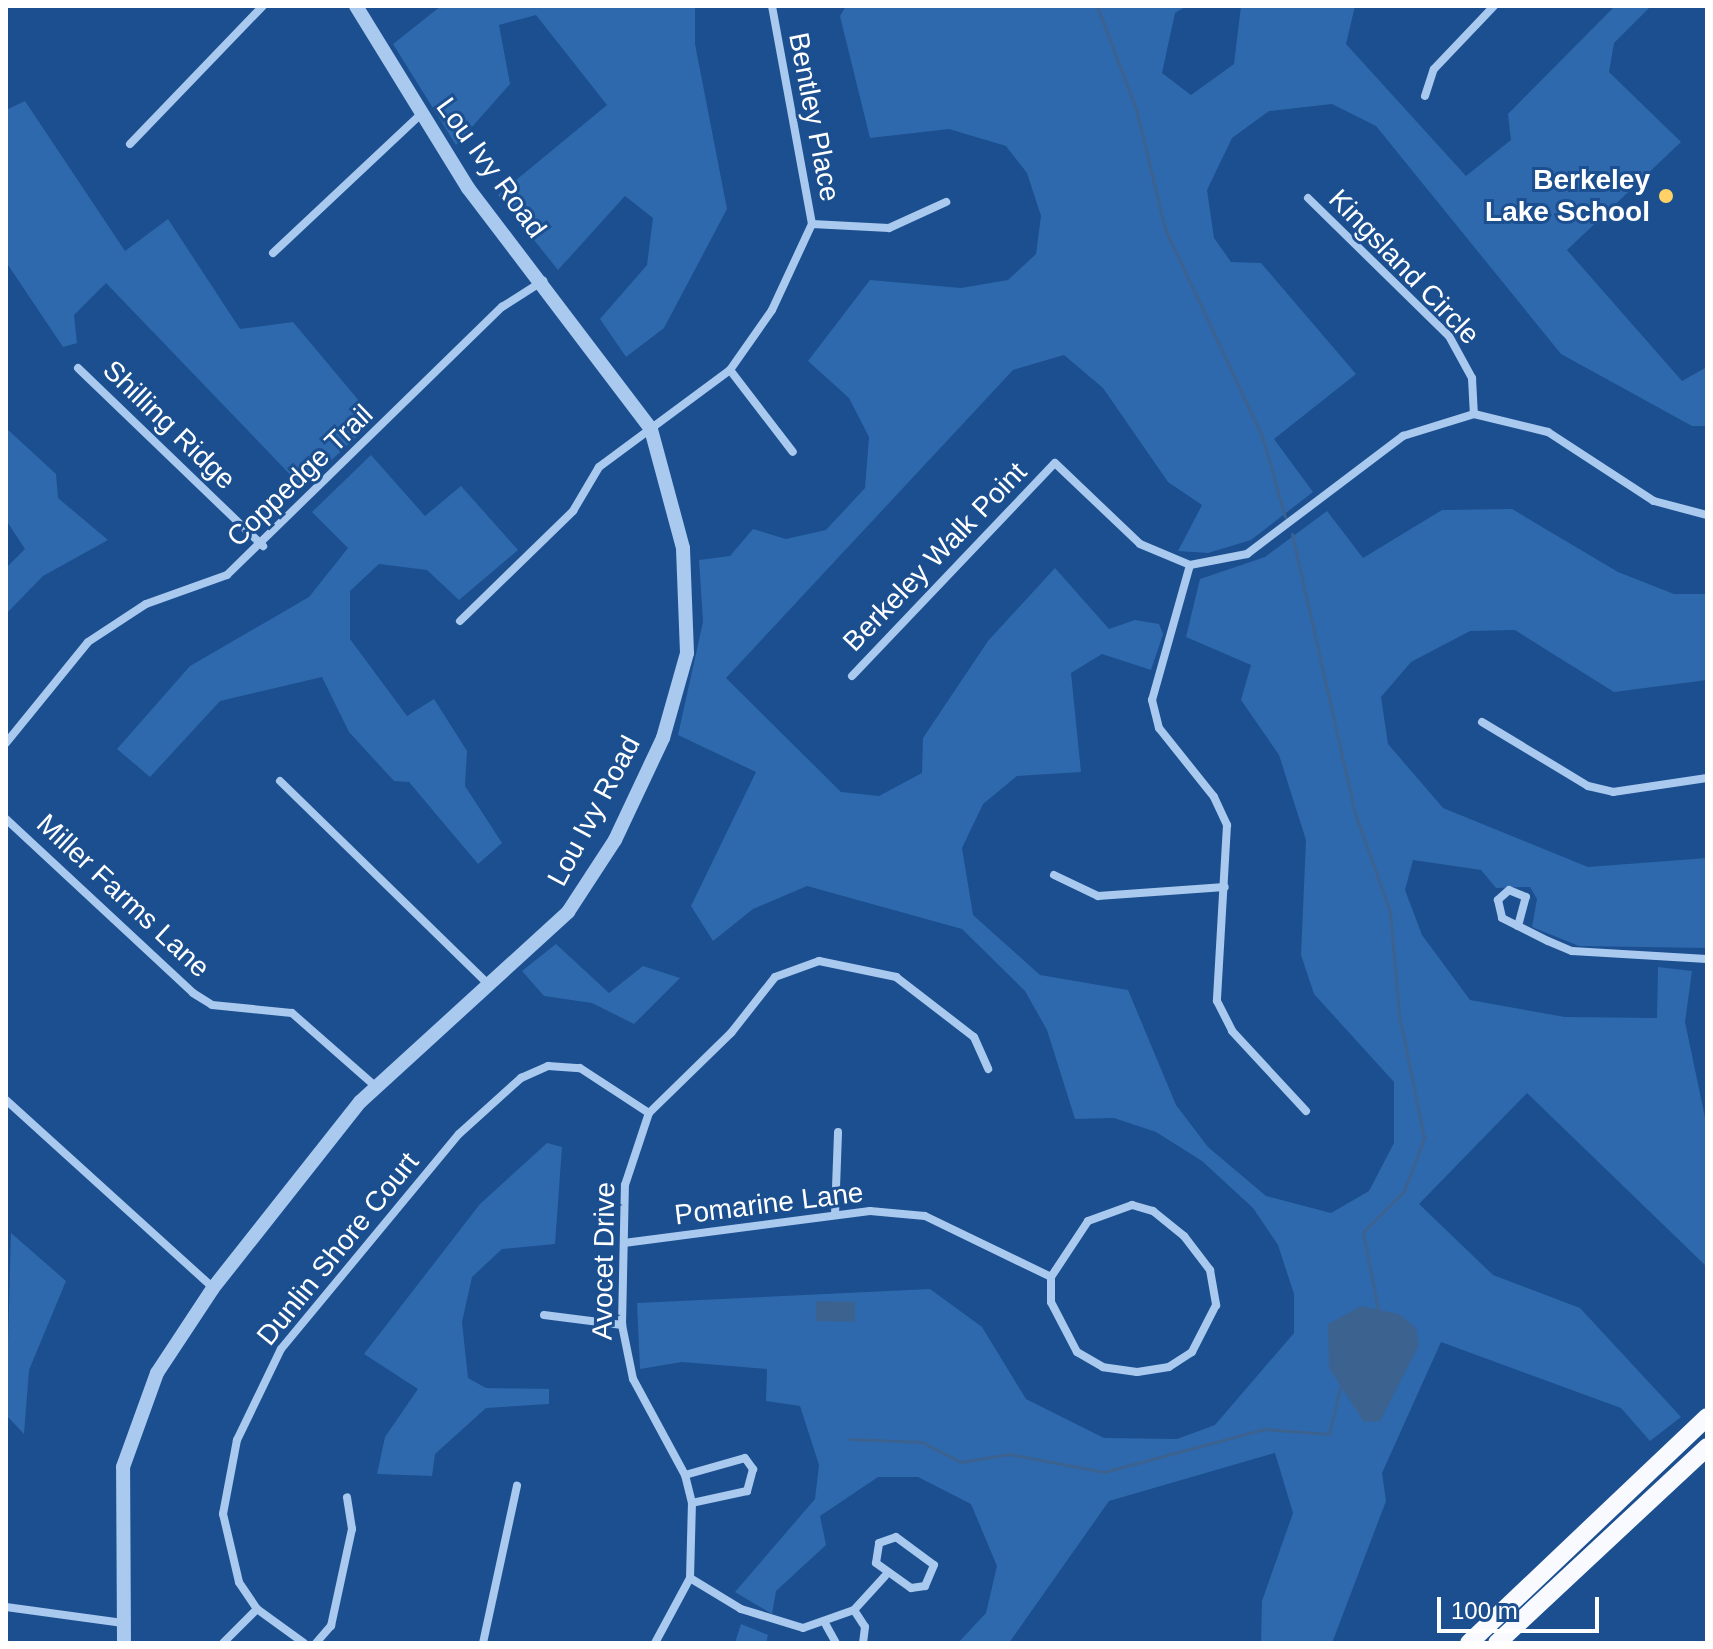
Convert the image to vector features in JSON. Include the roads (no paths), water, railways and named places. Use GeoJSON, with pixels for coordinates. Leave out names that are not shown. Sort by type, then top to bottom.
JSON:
{"type":"FeatureCollection","features":[{"type":"Feature","properties":{"kind":"highway"},"geometry":{"type":"LineString","coordinates":[[1469,1643],[1707,1417]]}},
{"type":"Feature","properties":{"kind":"highway"},"geometry":{"type":"LineString","coordinates":[[1497,1643],[1707,1447]]}},
{"type":"Feature","properties":{"kind":"street"},"geometry":{"type":"LineString","coordinates":[[130,144],[263,6]]}},
{"type":"Feature","properties":{"kind":"street","name":"Lou Ivy Road"},"geometry":{"type":"LineString","coordinates":[[124,1643],[123,1467],[135,1419],[213,1288],[375,1086],[568,912],[593,878],[682,683],[691,611],[685,563],[651,429],[419,116],[356,6]]}},
{"type":"Feature","properties":{"kind":"street","name":"Bentley Place"},"geometry":{"type":"LineString","coordinates":[[460,621],[573,511],[599,467],[730,370],[772,310],[812,224],[772,6]]}},
{"type":"Feature","properties":{"kind":"street"},"geometry":{"type":"LineString","coordinates":[[1425,96],[1434,69],[1494,6]]}},
{"type":"Feature","properties":{"kind":"street"},"geometry":{"type":"LineString","coordinates":[[273,253],[419,116]]}},
{"type":"Feature","properties":{"kind":"street","name":"Kingsland Circle"},"geometry":{"type":"LineString","coordinates":[[1308,198],[1449,336],[1472,378],[1474,414]]}},
{"type":"Feature","properties":{"kind":"street"},"geometry":{"type":"LineString","coordinates":[[812,224],[889,228],[946,202]]}},
{"type":"Feature","properties":{"kind":"street","name":"Coppedge Trail"},"geometry":{"type":"LineString","coordinates":[[6,743],[107,626],[220,579],[263,546],[502,307],[544,281]]}},
{"type":"Feature","properties":{"kind":"street","name":"Shilling Ridge"},"geometry":{"type":"LineString","coordinates":[[78,368],[263,546]]}},
{"type":"Feature","properties":{"kind":"street"},"geometry":{"type":"LineString","coordinates":[[730,370],[793,452]]}},
{"type":"Feature","properties":{"kind":"street"},"geometry":{"type":"LineString","coordinates":[[1306,1111],[1232,1031],[1217,1001],[1214,966],[1225,887],[1227,825],[1214,797],[1159,728],[1152,700],[1190,565],[1247,554],[1403,436],[1474,414],[1548,432],[1654,501],[1707,515]]}},
{"type":"Feature","properties":{"kind":"street","name":"Berkeley Walk Point"},"geometry":{"type":"LineString","coordinates":[[852,676],[1055,463],[1128,536],[1190,565]]}},
{"type":"Feature","properties":{"kind":"street"},"geometry":{"type":"LineString","coordinates":[[1482,722],[1588,786],[1613,792],[1707,778]]}},
{"type":"Feature","properties":{"kind":"street"},"geometry":{"type":"LineString","coordinates":[[280,781],[489,985]]}},
{"type":"Feature","properties":{"kind":"street","name":"Miller Farms Lane"},"geometry":{"type":"LineString","coordinates":[[6,819],[193,993],[212,1005],[292,1013],[375,1086]]}},
{"type":"Feature","properties":{"kind":"street"},"geometry":{"type":"LineString","coordinates":[[1054,875],[1098,896],[1225,887]]}},
{"type":"Feature","properties":{"kind":"street"},"geometry":{"type":"LineString","coordinates":[[1518,926],[1526,897],[1509,890],[1496,908],[1518,926],[1572,951],[1707,959]]}},
{"type":"Feature","properties":{"kind":"street","name":"Avocet Drive"},"geometry":{"type":"LineString","coordinates":[[655,1643],[690,1578],[692,1503],[685,1475],[633,1379],[622,1325],[627,1171],[649,1113],[731,1033],[775,977],[819,961],[896,977],[974,1037],[988,1069]]}},
{"type":"Feature","properties":{"kind":"street","name":"Dunlin Shore Court"},"geometry":{"type":"LineString","coordinates":[[257,1609],[225,1542],[222,1499],[237,1440],[281,1349],[459,1134],[521,1078],[548,1066],[580,1068],[649,1113]]}},
{"type":"Feature","properties":{"kind":"street"},"geometry":{"type":"LineString","coordinates":[[7,1102],[213,1288]]}},
{"type":"Feature","properties":{"kind":"street"},"geometry":{"type":"LineString","coordinates":[[835,1215],[838,1132]]}},
{"type":"Feature","properties":{"kind":"street"},"geometry":{"type":"LineString","coordinates":[[1132,1205],[1153,1211],[1184,1236],[1210,1270],[1216,1305],[1203,1338],[1181,1360],[1152,1371],[1120,1371],[1089,1361],[1067,1341],[1051,1302],[1051,1277],[1088,1221],[1132,1205]]}},
{"type":"Feature","properties":{"kind":"street","name":"Pomarine Lane"},"geometry":{"type":"LineString","coordinates":[[624,1243],[835,1215],[925,1216],[1051,1277]]}},
{"type":"Feature","properties":{"kind":"street"},"geometry":{"type":"LineString","coordinates":[[544,1315],[622,1325]]}},
{"type":"Feature","properties":{"kind":"street"},"geometry":{"type":"LineString","coordinates":[[685,1475],[745,1458],[753,1482],[747,1491],[692,1503]]}},
{"type":"Feature","properties":{"kind":"street"},"geometry":{"type":"LineString","coordinates":[[483,1643],[517,1486]]}},
{"type":"Feature","properties":{"kind":"street"},"geometry":{"type":"LineString","coordinates":[[316,1643],[334,1613],[352,1529],[347,1497]]}},
{"type":"Feature","properties":{"kind":"street"},"geometry":{"type":"LineString","coordinates":[[896,1537],[934,1565],[920,1588],[885,1576],[875,1552],[887,1538],[896,1537]]}},
{"type":"Feature","properties":{"kind":"street"},"geometry":{"type":"LineString","coordinates":[[690,1578],[780,1625],[826,1625],[854,1610],[885,1576]]}},
{"type":"Feature","properties":{"kind":"street"},"geometry":{"type":"LineString","coordinates":[[6,1607],[123,1623]]}},
{"type":"Feature","properties":{"kind":"street"},"geometry":{"type":"LineString","coordinates":[[223,1643],[257,1609],[304,1643]]}},
{"type":"Feature","properties":{"kind":"street"},"geometry":{"type":"LineString","coordinates":[[854,1610],[863,1643]]}},
{"type":"Feature","properties":{"kind":"street"},"geometry":{"type":"LineString","coordinates":[[826,1625],[836,1643]]}},
{"type":"Feature","properties":{"kind":"waterway"},"geometry":{"type":"LineString","coordinates":[[1097,6],[1136,109],[1165,229],[1262,436],[1285,517]]}},
{"type":"Feature","properties":{"kind":"waterway"},"geometry":{"type":"LineString","coordinates":[[1292,534],[1355,813],[1390,912],[1399,1015],[1424,1138],[1404,1191],[1363,1232],[1378,1310]]}},
{"type":"Feature","properties":{"kind":"waterway"},"geometry":{"type":"LineString","coordinates":[[850,1439],[922,1442],[961,1462],[1009,1454],[1104,1472],[1264,1429],[1329,1434],[1341,1384]]}},
{"type":"Feature","properties":{"kind":"place","name":"Berkeley Lake School"},"geometry":{"type":"Point","coordinates":[1666,196]}}]}
